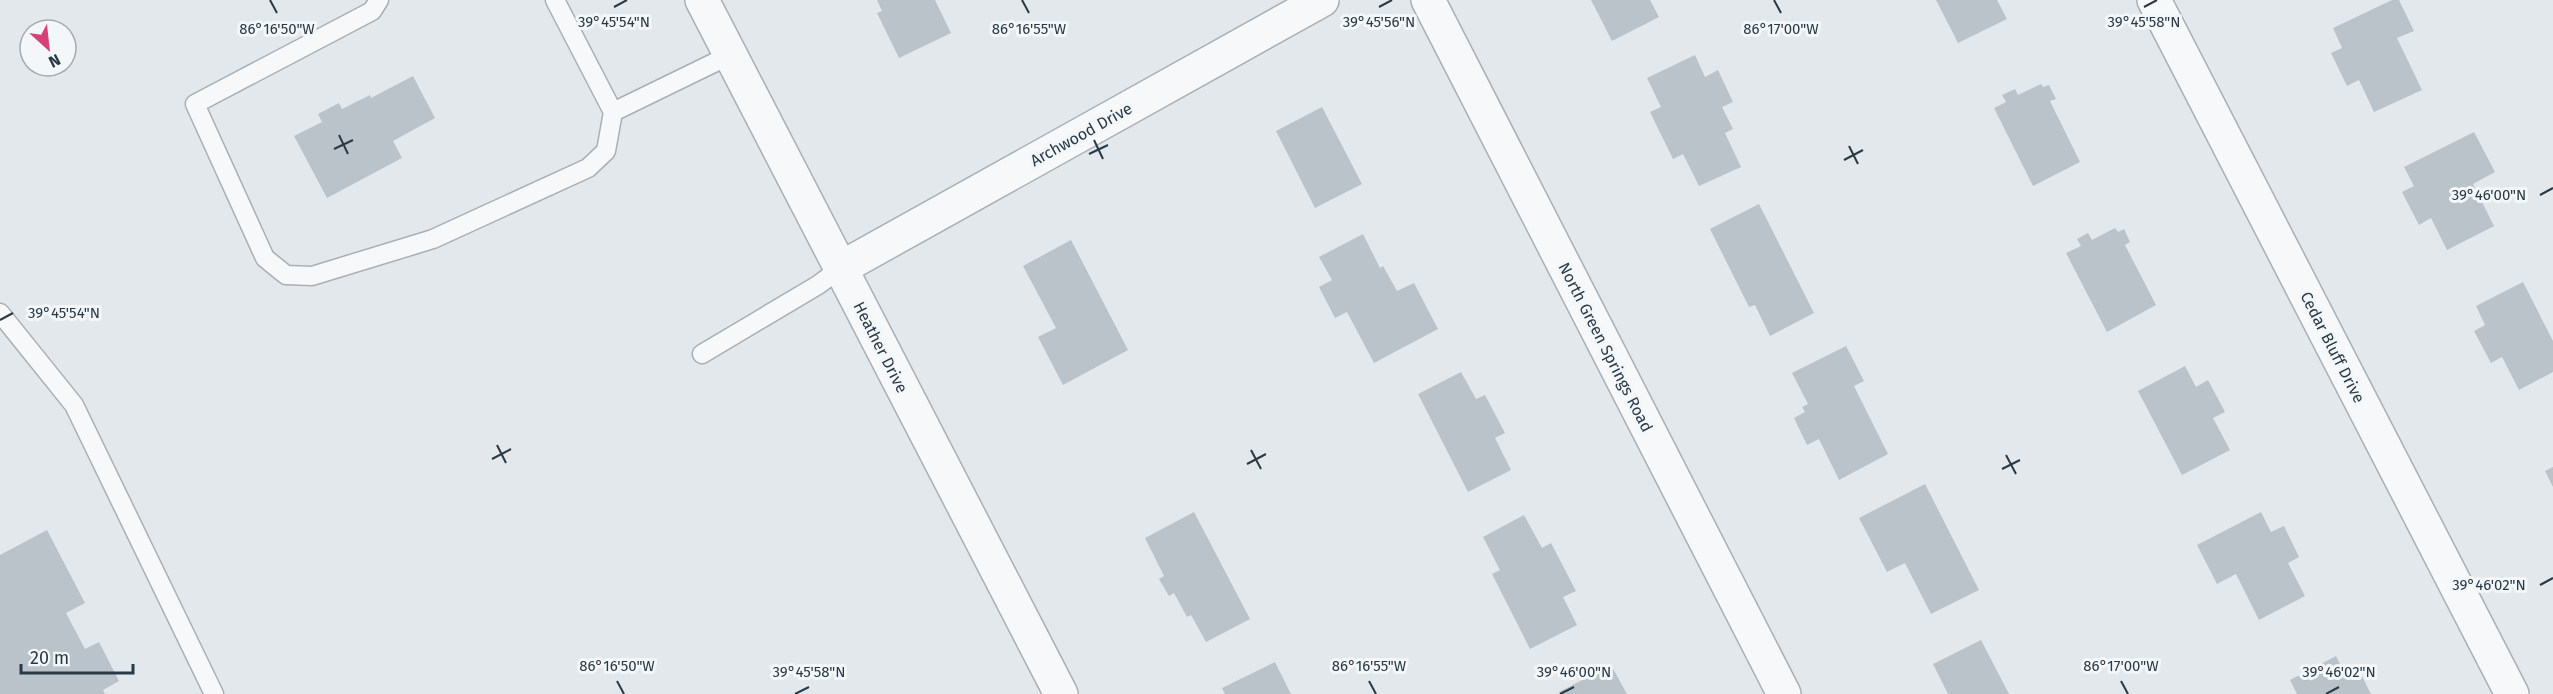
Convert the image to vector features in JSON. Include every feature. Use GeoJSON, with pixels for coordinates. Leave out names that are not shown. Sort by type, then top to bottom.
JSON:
{"type":"FeatureCollection","features":[{"type":"Feature","properties":{"kind":"street","name":"Heather Drive"},"geometry":{"type":"LineString","coordinates":[[702,0],[1061,694]]}},
{"type":"Feature","properties":{"kind":"street","name":"Archwood Drive"},"geometry":{"type":"LineString","coordinates":[[841,268],[1322,0]]}},
{"type":"Feature","properties":{"kind":"street","name":"North Green Springs Road"},"geometry":{"type":"LineString","coordinates":[[1428,0],[1784,694]]}},
{"type":"Feature","properties":{"kind":"street","name":"Cedar Bluff Drive"},"geometry":{"type":"LineString","coordinates":[[2154,0],[2512,694]]}},
{"type":"Feature","properties":{"kind":"lane"},"geometry":{"type":"LineString","coordinates":[[379,0],[372,11],[195,104],[265,258],[286,275],[312,276],[433,239],[588,168],[606,151],[613,112],[555,0]]}},
{"type":"Feature","properties":{"kind":"lane"},"geometry":{"type":"LineString","coordinates":[[613,112],[730,55]]}},
{"type":"Feature","properties":{"kind":"lane"},"geometry":{"type":"LineString","coordinates":[[702,354],[818,285],[841,268]]}},
{"type":"Feature","properties":{"kind":"lane"},"geometry":{"type":"LineString","coordinates":[[0,313],[74,405],[214,694]]}},
{"type":"Feature","properties":{"kind":"building"},"geometry":{"type":"Polygon","coordinates":[[[877,0],[935,0],[951,33],[899,58],[877,13],[882,11],[877,0]]]}},
{"type":"Feature","properties":{"kind":"building"},"geometry":{"type":"Polygon","coordinates":[[[1591,0],[1650,0],[1659,17],[1612,41],[1591,0]]]}},
{"type":"Feature","properties":{"kind":"building"},"geometry":{"type":"Polygon","coordinates":[[[1936,0],[1997,0],[2007,19],[1958,43],[1936,0]]]}},
{"type":"Feature","properties":{"kind":"building"},"geometry":{"type":"Polygon","coordinates":[[[2392,0],[2399,0],[2414,31],[2397,38],[2422,90],[2374,112],[2359,80],[2347,86],[2331,53],[2342,48],[2333,28],[2392,0]]]}},
{"type":"Feature","properties":{"kind":"building"},"geometry":{"type":"Polygon","coordinates":[[[1695,55],[1705,77],[1718,70],[1733,102],[1722,107],[1733,129],[1725,133],[1741,167],[1699,186],[1683,154],[1673,159],[1650,112],[1661,107],[1647,78],[1695,55]]]}},
{"type":"Feature","properties":{"kind":"building"},"geometry":{"type":"Polygon","coordinates":[[[413,76],[435,118],[393,141],[402,158],[327,198],[294,136],[322,122],[318,114],[339,103],[342,109],[370,95],[371,98],[413,76]]]}},
{"type":"Feature","properties":{"kind":"building"},"geometry":{"type":"Polygon","coordinates":[[[2041,84],[2043,87],[2049,85],[2056,99],[2050,101],[2080,162],[2033,186],[1994,108],[2006,102],[2002,95],[2015,89],[2018,95],[2041,84]]]}},
{"type":"Feature","properties":{"kind":"building"},"geometry":{"type":"Polygon","coordinates":[[[1322,107],[1362,184],[1315,208],[1276,131],[1322,107]]]}},
{"type":"Feature","properties":{"kind":"building"},"geometry":{"type":"Polygon","coordinates":[[[2474,132],[2495,172],[2473,184],[2494,226],[2447,250],[2431,218],[2419,225],[2402,192],[2414,186],[2404,167],[2474,132]]]}},
{"type":"Feature","properties":{"kind":"building"},"geometry":{"type":"Polygon","coordinates":[[[1759,204],[1814,313],[1770,336],[1755,305],[1749,307],[1710,229],[1759,204]]]}},
{"type":"Feature","properties":{"kind":"building"},"geometry":{"type":"Polygon","coordinates":[[[2115,228],[2118,232],[2124,229],[2130,242],[2125,245],[2156,305],[2107,332],[2066,253],[2081,246],[2077,239],[2088,233],[2092,240],[2115,228]]]}},
{"type":"Feature","properties":{"kind":"building"},"geometry":{"type":"Polygon","coordinates":[[[1363,234],[1380,268],[1383,266],[1397,291],[1414,283],[1438,329],[1374,363],[1347,312],[1335,318],[1319,287],[1332,280],[1319,257],[1363,234]]]}},
{"type":"Feature","properties":{"kind":"building"},"geometry":{"type":"Polygon","coordinates":[[[1071,240],[1128,350],[1063,385],[1038,337],[1056,328],[1023,266],[1071,240]]]}},
{"type":"Feature","properties":{"kind":"building"},"geometry":{"type":"Polygon","coordinates":[[[2523,282],[2553,341],[2553,372],[2519,390],[2502,357],[2491,363],[2474,331],[2485,325],[2476,306],[2523,282]]]}},
{"type":"Feature","properties":{"kind":"building"},"geometry":{"type":"Polygon","coordinates":[[[1846,346],[1864,381],[1854,386],[1888,454],[1839,480],[1819,439],[1807,445],[1794,418],[1805,412],[1802,407],[1808,404],[1792,373],[1846,346]]]}},
{"type":"Feature","properties":{"kind":"building"},"geometry":{"type":"Polygon","coordinates":[[[2185,366],[2196,387],[2208,380],[2225,412],[2213,418],[2230,450],[2182,475],[2138,391],[2185,366]]]}},
{"type":"Feature","properties":{"kind":"building"},"geometry":{"type":"Polygon","coordinates":[[[1461,372],[1476,399],[1485,395],[1505,433],[1495,438],[1511,470],[1468,492],[1418,394],[1461,372]]]}},
{"type":"Feature","properties":{"kind":"building"},"geometry":{"type":"Polygon","coordinates":[[[2553,467],[2553,487],[2545,471],[2553,467]]]}},
{"type":"Feature","properties":{"kind":"building"},"geometry":{"type":"Polygon","coordinates":[[[1925,484],[1979,590],[1931,614],[1905,563],[1887,572],[1859,518],[1925,484]]]}},
{"type":"Feature","properties":{"kind":"building"},"geometry":{"type":"Polygon","coordinates":[[[1194,512],[1250,619],[1206,642],[1191,615],[1187,617],[1174,593],[1169,596],[1159,579],[1164,576],[1145,538],[1194,512]]]}},
{"type":"Feature","properties":{"kind":"building"},"geometry":{"type":"Polygon","coordinates":[[[2261,512],[2271,532],[2284,526],[2299,557],[2288,563],[2305,596],[2259,620],[2236,574],[2217,584],[2197,545],[2261,512]]]}},
{"type":"Feature","properties":{"kind":"building"},"geometry":{"type":"Polygon","coordinates":[[[1524,515],[1542,548],[1551,543],[1576,591],[1563,597],[1577,625],[1530,649],[1492,574],[1500,570],[1483,537],[1524,515]]]}},
{"type":"Feature","properties":{"kind":"building"},"geometry":{"type":"Polygon","coordinates":[[[47,530],[85,603],[66,613],[85,649],[99,642],[119,681],[103,690],[105,694],[0,694],[0,555],[47,530]]]}},
{"type":"Feature","properties":{"kind":"building"},"geometry":{"type":"Polygon","coordinates":[[[1981,640],[2009,694],[1948,694],[1933,664],[1981,640]]]}},
{"type":"Feature","properties":{"kind":"building"},"geometry":{"type":"Polygon","coordinates":[[[2336,656],[2347,679],[2360,672],[2371,694],[2297,694],[2290,680],[2336,656]]]}},
{"type":"Feature","properties":{"kind":"building"},"geometry":{"type":"Polygon","coordinates":[[[1275,662],[1291,694],[1225,694],[1222,688],[1275,662]]]}},
{"type":"Feature","properties":{"kind":"building"},"geometry":{"type":"Polygon","coordinates":[[[1611,665],[1627,694],[1560,694],[1559,692],[1611,665]]]}}]}
